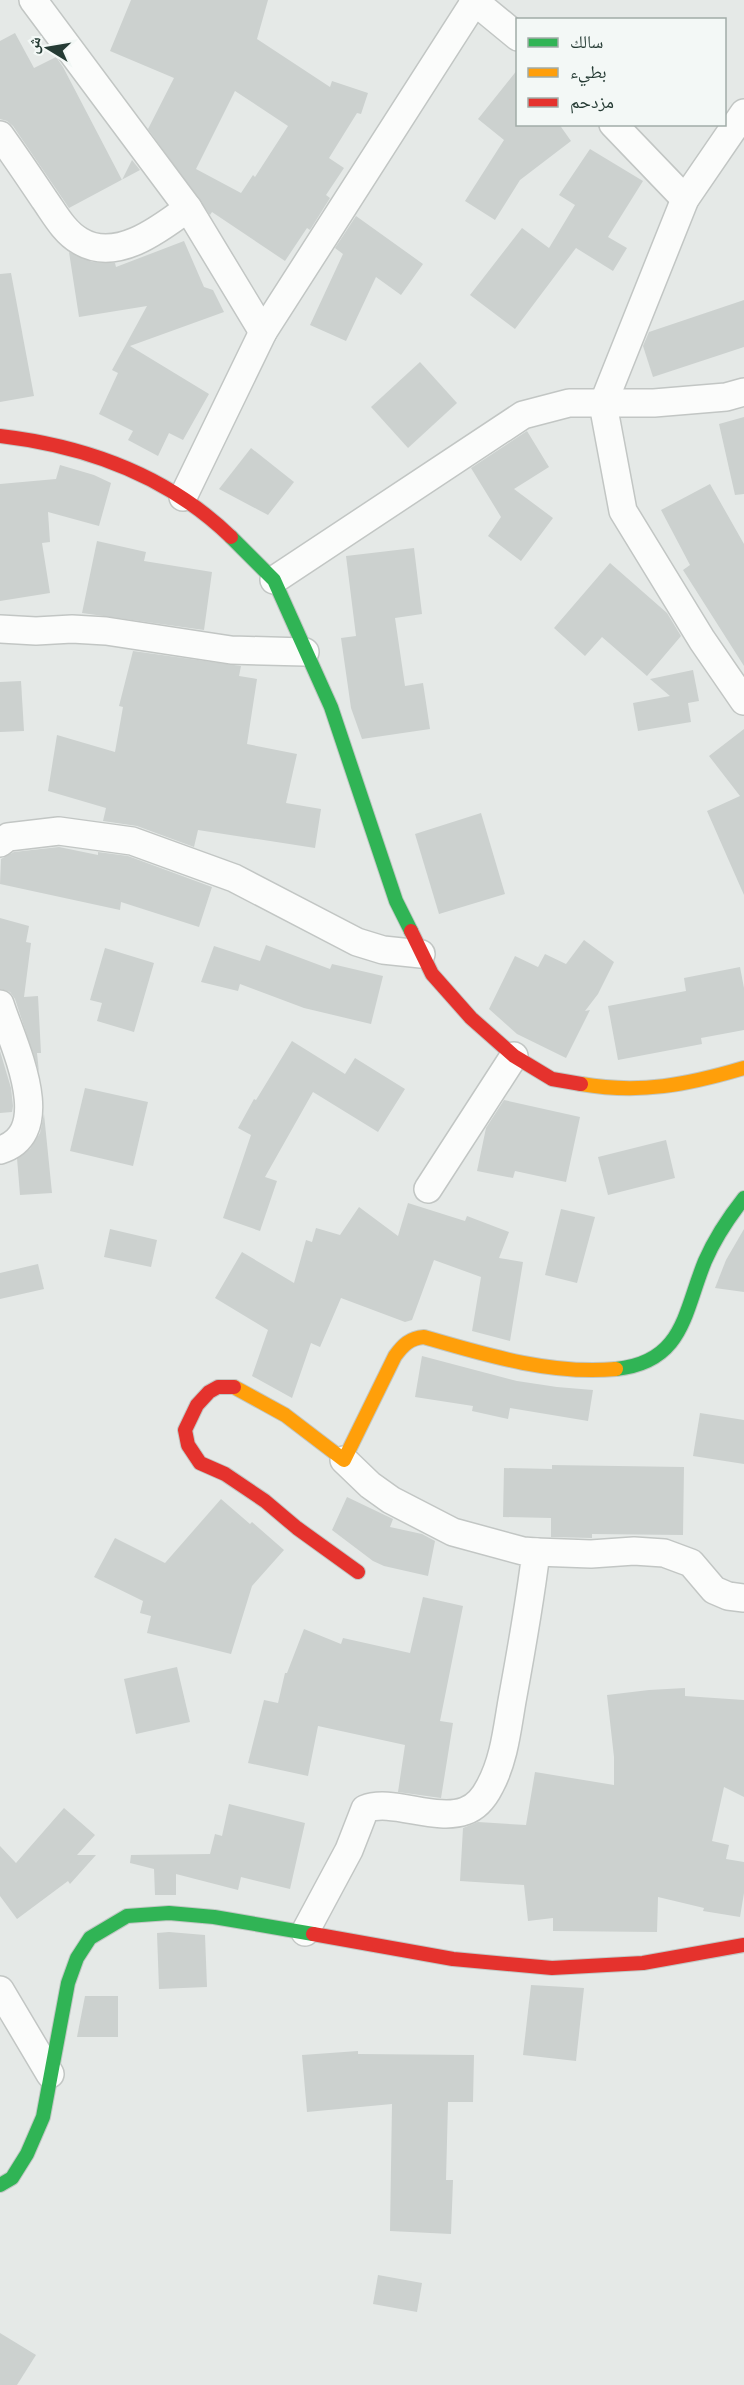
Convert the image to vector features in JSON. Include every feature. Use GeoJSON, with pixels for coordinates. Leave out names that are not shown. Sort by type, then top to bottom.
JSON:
{"type":"FeatureCollection","features":[{"type":"Feature","properties":{"kind":"street"},"geometry":{"type":"LineString","coordinates":[[33,0],[188,208],[263,332]]}},
{"type":"Feature","properties":{"kind":"street"},"geometry":{"type":"LineString","coordinates":[[183,497],[263,332],[474,1],[516,35]]}},
{"type":"Feature","properties":{"kind":"street"},"geometry":{"type":"LineString","coordinates":[[744,113],[685,199],[603,404],[623,511],[702,640],[744,701]]}},
{"type":"Feature","properties":{"kind":"street"},"geometry":{"type":"LineString","coordinates":[[615,126],[685,199]]}},
{"type":"Feature","properties":{"kind":"street"},"geometry":{"type":"LineString","coordinates":[[0,135],[62,225],[79,241],[86,244],[108,247],[131,243],[160,229],[188,208]]}},
{"type":"Feature","properties":{"kind":"street"},"geometry":{"type":"LineString","coordinates":[[274,580],[523,415],[568,403],[603,404],[706,399],[744,392]]}},
{"type":"Feature","properties":{"kind":"street"},"geometry":{"type":"LineString","coordinates":[[0,436],[43,441],[100,457],[183,497],[223,530],[274,580],[331,707],[396,900],[421,954],[432,974],[447,992],[471,1018],[514,1056],[552,1079],[612,1089],[669,1086],[703,1080],[744,1068]]}},
{"type":"Feature","properties":{"kind":"street"},"geometry":{"type":"LineString","coordinates":[[0,629],[84,629],[231,650],[305,652]]}},
{"type":"Feature","properties":{"kind":"street"},"geometry":{"type":"LineString","coordinates":[[0,843],[8,837],[59,831],[132,841],[234,878],[357,942],[383,950],[421,954]]}},
{"type":"Feature","properties":{"kind":"street"},"geometry":{"type":"LineString","coordinates":[[0,1004],[25,1080],[30,1109],[28,1126],[22,1138],[11,1147],[0,1150]]}},
{"type":"Feature","properties":{"kind":"street"},"geometry":{"type":"LineString","coordinates":[[428,1189],[514,1056]]}},
{"type":"Feature","properties":{"kind":"street"},"geometry":{"type":"LineString","coordinates":[[344,1460],[396,1356],[405,1341],[415,1337],[424,1337],[491,1356],[581,1371],[612,1372],[636,1368],[658,1356],[677,1338],[702,1270],[718,1235],[744,1198]]}},
{"type":"Feature","properties":{"kind":"street"},"geometry":{"type":"LineString","coordinates":[[358,1572],[297,1528],[265,1501],[225,1474],[200,1463],[188,1445],[185,1430],[197,1405],[209,1392],[218,1387],[233,1387],[285,1415],[344,1460],[370,1485],[391,1500],[453,1532],[523,1551],[591,1554],[634,1551],[664,1553],[691,1563],[714,1590],[728,1596],[744,1598]]}},
{"type":"Feature","properties":{"kind":"street"},"geometry":{"type":"LineString","coordinates":[[305,1932],[349,1850],[365,1809],[383,1807],[452,1814],[474,1807],[491,1785],[501,1759],[526,1625],[536,1552]]}},
{"type":"Feature","properties":{"kind":"street"},"geometry":{"type":"LineString","coordinates":[[0,2185],[12,2178],[27,2154],[43,2117],[68,1983],[77,1958],[90,1938],[127,1916],[169,1913],[214,1917],[453,1959],[552,1968],[643,1963],[744,1945]]}},
{"type":"Feature","properties":{"kind":"street"},"geometry":{"type":"LineString","coordinates":[[0,1990],[50,2074]]}},
{"type":"Feature","properties":{"kind":"building"},"geometry":{"type":"Polygon","coordinates":[[[131,0],[268,0],[257,39],[330,87],[332,81],[368,93],[361,114],[357,113],[329,158],[344,168],[326,195],[330,198],[310,230],[307,228],[285,261],[212,212],[210,215],[148,129],[174,78],[110,51],[131,0]],[[235,91],[196,169],[241,193],[253,175],[255,177],[288,126],[235,91]]]}},
{"type":"Feature","properties":{"kind":"building"},"geometry":{"type":"Polygon","coordinates":[[[15,33],[34,68],[56,57],[122,180],[69,208],[13,126],[0,119],[0,41],[15,33]]]}},
{"type":"Feature","properties":{"kind":"building"},"geometry":{"type":"Polygon","coordinates":[[[516,72],[516,126],[560,126],[571,141],[520,180],[495,220],[465,201],[504,140],[478,119],[516,72]]]}},
{"type":"Feature","properties":{"kind":"building"},"geometry":{"type":"Polygon","coordinates":[[[590,149],[643,181],[608,237],[627,248],[613,271],[576,248],[515,329],[470,295],[522,228],[549,248],[575,205],[559,195],[590,149]]]}},
{"type":"Feature","properties":{"kind":"building"},"geometry":{"type":"Polygon","coordinates":[[[132,160],[140,170],[122,180],[132,160]]]}},
{"type":"Feature","properties":{"kind":"building"},"geometry":{"type":"Polygon","coordinates":[[[356,216],[423,264],[401,295],[376,277],[346,341],[310,325],[343,254],[335,248],[356,216]]]}},
{"type":"Feature","properties":{"kind":"building"},"geometry":{"type":"Polygon","coordinates":[[[184,241],[204,287],[213,290],[224,312],[130,346],[209,394],[183,440],[169,433],[158,456],[128,440],[133,431],[99,414],[118,373],[112,370],[147,306],[79,317],[69,252],[92,262],[115,263],[116,267],[184,241]]]}},
{"type":"Feature","properties":{"kind":"building"},"geometry":{"type":"Polygon","coordinates":[[[11,273],[34,396],[0,402],[0,274],[11,273]]]}},
{"type":"Feature","properties":{"kind":"building"},"geometry":{"type":"Polygon","coordinates":[[[744,300],[744,347],[653,377],[643,346],[649,332],[744,300]]]}},
{"type":"Feature","properties":{"kind":"building"},"geometry":{"type":"Polygon","coordinates":[[[420,362],[457,403],[408,448],[371,407],[420,362]]]}},
{"type":"Feature","properties":{"kind":"building"},"geometry":{"type":"Polygon","coordinates":[[[744,417],[744,494],[735,495],[719,424],[744,417]]]}},
{"type":"Feature","properties":{"kind":"building"},"geometry":{"type":"Polygon","coordinates":[[[527,431],[549,467],[514,489],[553,518],[521,561],[488,536],[501,517],[471,468],[527,431]]]}},
{"type":"Feature","properties":{"kind":"building"},"geometry":{"type":"Polygon","coordinates":[[[251,448],[294,482],[268,515],[219,489],[251,448]]]}},
{"type":"Feature","properties":{"kind":"building"},"geometry":{"type":"Polygon","coordinates":[[[60,465],[94,475],[111,483],[99,526],[48,512],[50,542],[42,543],[50,593],[0,601],[0,484],[56,479],[60,465]]]}},
{"type":"Feature","properties":{"kind":"building"},"geometry":{"type":"Polygon","coordinates":[[[710,484],[744,544],[744,666],[683,570],[690,565],[661,510],[710,484]]]}},
{"type":"Feature","properties":{"kind":"building"},"geometry":{"type":"Polygon","coordinates":[[[97,541],[146,552],[144,561],[212,572],[204,630],[82,613],[97,541]]]}},
{"type":"Feature","properties":{"kind":"building"},"geometry":{"type":"Polygon","coordinates":[[[414,548],[422,614],[395,618],[405,686],[423,683],[430,729],[362,739],[351,708],[341,638],[356,636],[346,556],[414,548]]]}},
{"type":"Feature","properties":{"kind":"building"},"geometry":{"type":"Polygon","coordinates":[[[610,563],[667,613],[681,636],[647,676],[602,637],[585,656],[554,628],[610,563]]]}},
{"type":"Feature","properties":{"kind":"building"},"geometry":{"type":"Polygon","coordinates":[[[133,651],[241,666],[239,676],[257,679],[247,744],[297,754],[286,803],[321,809],[315,848],[198,830],[194,847],[137,826],[103,821],[106,808],[48,791],[57,735],[115,752],[123,707],[119,706],[133,651]]]}},
{"type":"Feature","properties":{"kind":"building"},"geometry":{"type":"Polygon","coordinates":[[[693,670],[699,701],[688,703],[691,722],[638,731],[633,703],[670,696],[650,679],[693,670]]]}},
{"type":"Feature","properties":{"kind":"building"},"geometry":{"type":"Polygon","coordinates":[[[21,681],[24,731],[0,732],[0,682],[21,681]]]}},
{"type":"Feature","properties":{"kind":"building"},"geometry":{"type":"Polygon","coordinates":[[[744,729],[744,895],[707,811],[740,796],[709,756],[744,729]]]}},
{"type":"Feature","properties":{"kind":"building"},"geometry":{"type":"Polygon","coordinates":[[[481,813],[505,894],[439,914],[415,834],[481,813]]]}},
{"type":"Feature","properties":{"kind":"building"},"geometry":{"type":"Polygon","coordinates":[[[59,847],[98,855],[98,852],[128,856],[212,887],[199,927],[121,902],[120,910],[0,884],[1,859],[14,852],[59,847]]]}},
{"type":"Feature","properties":{"kind":"building"},"geometry":{"type":"Polygon","coordinates":[[[0,918],[29,926],[26,942],[31,943],[24,997],[38,996],[41,1053],[37,1053],[39,1072],[15,999],[10,992],[0,989],[0,918]]]}},
{"type":"Feature","properties":{"kind":"building"},"geometry":{"type":"Polygon","coordinates":[[[584,940],[614,962],[598,994],[585,1011],[590,1010],[566,1058],[517,1034],[489,1009],[515,956],[538,967],[545,954],[566,964],[584,940]]]}},
{"type":"Feature","properties":{"kind":"building"},"geometry":{"type":"Polygon","coordinates":[[[266,945],[330,969],[332,964],[383,976],[371,1024],[304,1008],[240,984],[238,991],[201,982],[214,946],[260,961],[266,945]]]}},
{"type":"Feature","properties":{"kind":"building"},"geometry":{"type":"Polygon","coordinates":[[[105,948],[154,963],[134,1032],[97,1021],[102,1003],[90,1000],[105,948]]]}},
{"type":"Feature","properties":{"kind":"building"},"geometry":{"type":"Polygon","coordinates":[[[740,967],[744,988],[744,1030],[701,1038],[702,1044],[618,1060],[608,1006],[686,991],[684,978],[740,967]]]}},
{"type":"Feature","properties":{"kind":"building"},"geometry":{"type":"Polygon","coordinates":[[[292,1041],[345,1074],[355,1058],[405,1089],[378,1132],[313,1092],[265,1177],[277,1181],[260,1231],[223,1218],[251,1135],[238,1128],[292,1041]]]}},
{"type":"Feature","properties":{"kind":"building"},"geometry":{"type":"Polygon","coordinates":[[[0,1051],[11,1088],[12,1112],[0,1113],[0,1051]]]}},
{"type":"Feature","properties":{"kind":"building"},"geometry":{"type":"Polygon","coordinates":[[[85,1088],[148,1102],[133,1166],[70,1151],[85,1088]]]}},
{"type":"Feature","properties":{"kind":"building"},"geometry":{"type":"Polygon","coordinates":[[[504,1100],[580,1117],[566,1182],[515,1171],[513,1178],[477,1171],[486,1128],[504,1100]]]}},
{"type":"Feature","properties":{"kind":"building"},"geometry":{"type":"Polygon","coordinates":[[[44,1114],[52,1193],[20,1195],[17,1158],[30,1149],[40,1133],[44,1114]]]}},
{"type":"Feature","properties":{"kind":"building"},"geometry":{"type":"Polygon","coordinates":[[[666,1140],[675,1178],[608,1195],[598,1157],[666,1140]]]}},
{"type":"Feature","properties":{"kind":"building"},"geometry":{"type":"Polygon","coordinates":[[[408,1203],[465,1221],[467,1216],[509,1232],[499,1258],[523,1262],[510,1341],[472,1331],[481,1277],[434,1260],[412,1320],[405,1322],[341,1298],[320,1347],[311,1343],[292,1398],[252,1376],[268,1330],[215,1298],[242,1252],[294,1283],[306,1240],[312,1242],[316,1228],[340,1235],[359,1207],[398,1236],[408,1203]]]}},
{"type":"Feature","properties":{"kind":"building"},"geometry":{"type":"Polygon","coordinates":[[[561,1209],[595,1217],[577,1283],[545,1275],[561,1209]]]}},
{"type":"Feature","properties":{"kind":"building"},"geometry":{"type":"Polygon","coordinates":[[[110,1229],[157,1240],[151,1267],[104,1257],[110,1229]]]}},
{"type":"Feature","properties":{"kind":"building"},"geometry":{"type":"Polygon","coordinates":[[[744,1229],[744,1292],[715,1288],[726,1260],[744,1229]]]}},
{"type":"Feature","properties":{"kind":"building"},"geometry":{"type":"Polygon","coordinates":[[[38,1264],[44,1289],[0,1299],[0,1273],[38,1264]]]}},
{"type":"Feature","properties":{"kind":"building"},"geometry":{"type":"Polygon","coordinates":[[[422,1356],[517,1381],[593,1390],[588,1421],[510,1408],[508,1419],[472,1411],[473,1406],[415,1397],[422,1356]]]}},
{"type":"Feature","properties":{"kind":"building"},"geometry":{"type":"Polygon","coordinates":[[[700,1413],[744,1420],[744,1464],[693,1456],[700,1413]]]}},
{"type":"Feature","properties":{"kind":"building"},"geometry":{"type":"Polygon","coordinates":[[[552,1465],[684,1467],[683,1535],[592,1534],[592,1538],[551,1537],[551,1518],[503,1517],[504,1468],[552,1469],[552,1465]]]}},
{"type":"Feature","properties":{"kind":"building"},"geometry":{"type":"Polygon","coordinates":[[[347,1497],[393,1519],[390,1527],[422,1534],[435,1541],[428,1576],[384,1566],[373,1561],[332,1530],[347,1497]]]}},
{"type":"Feature","properties":{"kind":"building"},"geometry":{"type":"Polygon","coordinates":[[[221,1499],[284,1550],[252,1586],[231,1654],[147,1633],[151,1616],[140,1613],[143,1601],[94,1577],[115,1538],[165,1563],[221,1499]]]}},
{"type":"Feature","properties":{"kind":"building"},"geometry":{"type":"Polygon","coordinates":[[[423,1597],[463,1606],[440,1721],[453,1723],[441,1798],[398,1792],[405,1745],[318,1726],[308,1776],[248,1763],[264,1700],[278,1703],[285,1673],[287,1673],[304,1629],[341,1644],[343,1638],[410,1653],[423,1597]]]}},
{"type":"Feature","properties":{"kind":"building"},"geometry":{"type":"Polygon","coordinates":[[[177,1667],[190,1722],[136,1734],[124,1679],[177,1667]]]}},
{"type":"Feature","properties":{"kind":"building"},"geometry":{"type":"Polygon","coordinates":[[[685,1688],[685,1696],[744,1700],[744,1797],[724,1787],[712,1841],[729,1845],[726,1859],[744,1862],[744,1893],[740,1917],[703,1911],[704,1908],[658,1897],[657,1932],[553,1931],[553,1918],[528,1921],[524,1885],[460,1881],[463,1828],[478,1822],[526,1825],[535,1772],[614,1785],[614,1757],[607,1695],[685,1688]]]}},
{"type":"Feature","properties":{"kind":"building"},"geometry":{"type":"Polygon","coordinates":[[[229,1804],[305,1823],[290,1889],[241,1877],[238,1890],[176,1874],[176,1895],[155,1895],[154,1869],[130,1863],[131,1855],[210,1854],[215,1834],[222,1836],[229,1804]]]}},
{"type":"Feature","properties":{"kind":"building"},"geometry":{"type":"Polygon","coordinates":[[[64,1808],[95,1835],[77,1855],[96,1855],[70,1884],[68,1881],[17,1919],[0,1896],[0,1846],[16,1863],[64,1808]]]}},
{"type":"Feature","properties":{"kind":"building"},"geometry":{"type":"Polygon","coordinates":[[[157,1933],[205,1935],[207,1987],[159,1989],[157,1933]]]}},
{"type":"Feature","properties":{"kind":"building"},"geometry":{"type":"Polygon","coordinates":[[[531,1985],[584,1988],[576,2061],[523,2055],[531,1985]]]}},
{"type":"Feature","properties":{"kind":"building"},"geometry":{"type":"Polygon","coordinates":[[[85,1996],[118,1996],[118,2037],[77,2037],[85,1996]]]}},
{"type":"Feature","properties":{"kind":"building"},"geometry":{"type":"Polygon","coordinates":[[[358,2051],[358,2054],[474,2055],[473,2102],[448,2102],[446,2180],[453,2180],[451,2234],[390,2231],[392,2104],[307,2112],[302,2055],[358,2051]]]}},
{"type":"Feature","properties":{"kind":"building"},"geometry":{"type":"Polygon","coordinates":[[[378,2275],[422,2283],[417,2312],[373,2304],[378,2275]]]}},
{"type":"Feature","properties":{"kind":"building"},"geometry":{"type":"Polygon","coordinates":[[[0,2333],[36,2355],[17,2385],[0,2385],[0,2333]]]}},
{"type":"Feature","properties":{"kind":"traffic: fast"},"geometry":{"type":"LineString","coordinates":[[231,537],[274,580],[331,707],[396,901],[411,931]]}},
{"type":"Feature","properties":{"kind":"traffic: fast"},"geometry":{"type":"LineString","coordinates":[[616,1369],[638,1364],[656,1356],[669,1345],[686,1316],[713,1244],[744,1198]]}},
{"type":"Feature","properties":{"kind":"traffic: fast"},"geometry":{"type":"LineString","coordinates":[[0,2185],[12,2178],[27,2154],[43,2117],[68,1983],[77,1958],[90,1938],[127,1916],[169,1913],[214,1917],[313,1934]]}},
{"type":"Feature","properties":{"kind":"traffic: slow"},"geometry":{"type":"LineString","coordinates":[[581,1084],[643,1088],[683,1083],[744,1068]]}},
{"type":"Feature","properties":{"kind":"traffic: slow"},"geometry":{"type":"LineString","coordinates":[[234,1387],[285,1415],[344,1460],[395,1356],[404,1345],[415,1339],[424,1337],[495,1357],[543,1366],[567,1369],[616,1369]]}},
{"type":"Feature","properties":{"kind":"traffic: jam"},"geometry":{"type":"LineString","coordinates":[[0,436],[63,447],[124,467],[180,497],[231,537]]}},
{"type":"Feature","properties":{"kind":"traffic: jam"},"geometry":{"type":"LineString","coordinates":[[411,931],[432,974],[471,1018],[514,1056],[552,1079],[581,1084]]}},
{"type":"Feature","properties":{"kind":"traffic: jam"},"geometry":{"type":"LineString","coordinates":[[234,1387],[218,1387],[209,1392],[197,1405],[185,1430],[188,1445],[200,1463],[225,1474],[265,1501],[297,1528],[358,1572]]}},
{"type":"Feature","properties":{"kind":"traffic: jam"},"geometry":{"type":"LineString","coordinates":[[313,1934],[453,1959],[552,1968],[643,1963],[744,1945]]}}]}
